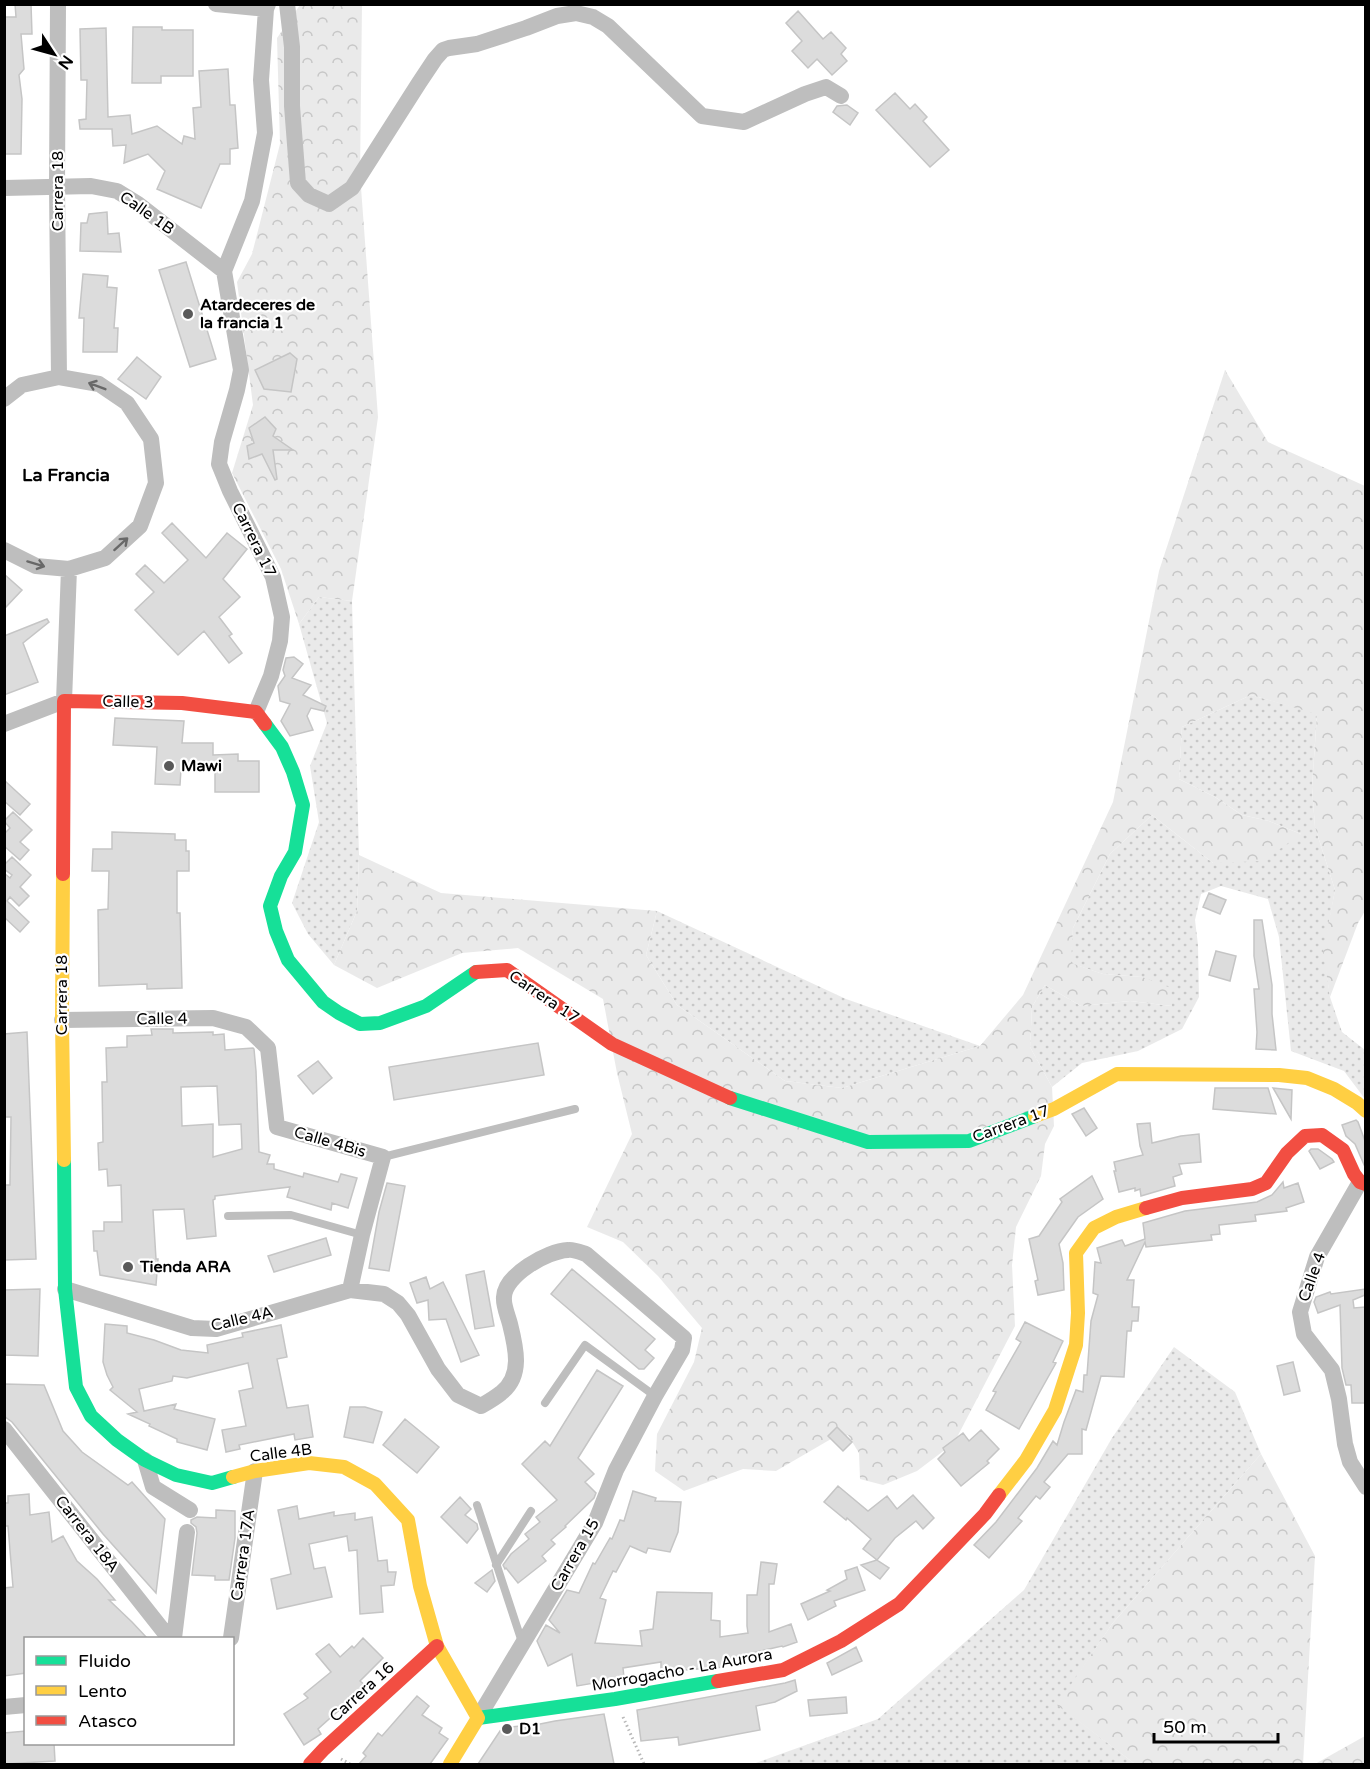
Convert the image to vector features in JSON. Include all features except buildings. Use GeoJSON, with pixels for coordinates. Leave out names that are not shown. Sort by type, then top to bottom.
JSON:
{"type":"FeatureCollection","features":[{"type":"Feature","properties":{"kind":"street","name":"Carrera 18"},"geometry":{"type":"LineString","coordinates":[[58,4],[59,376]]}},
{"type":"Feature","properties":{"kind":"street"},"geometry":{"type":"LineString","coordinates":[[216,4],[267,7],[261,80],[265,133],[252,201],[224,271]]}},
{"type":"Feature","properties":{"kind":"street"},"geometry":{"type":"LineString","coordinates":[[287,4],[292,48],[292,106],[298,183],[309,195],[329,204],[352,188],[419,83],[443,50],[477,44],[557,16],[576,13],[593,17],[608,26],[702,116],[744,122],[805,93],[826,87],[841,96]]}},
{"type":"Feature","properties":{"kind":"street","name":"Calle 1B"},"geometry":{"type":"LineString","coordinates":[[4,188],[91,186],[117,191],[138,204],[224,271]]}},
{"type":"Feature","properties":{"kind":"street","name":"Carrera 17"},"geometry":{"type":"LineString","coordinates":[[224,271],[241,369],[222,442],[219,464],[273,577],[282,617],[280,641],[271,676],[256,712],[282,747],[293,772],[303,805],[295,852],[281,876],[270,906],[276,931],[288,960],[323,1002],[360,1024],[380,1023],[426,1006],[474,972],[507,970],[612,1044],[726,1097],[868,1142],[969,1141],[1054,1109],[1117,1074],[1306,1078],[1334,1089],[1357,1103],[1365,1111]]}},
{"type":"Feature","properties":{"kind":"street"},"geometry":{"type":"LineString","coordinates":[[4,399],[22,385],[59,376],[99,384],[127,403],[151,439],[156,483],[140,526],[105,558],[69,568],[36,566],[4,550]]}},
{"type":"Feature","properties":{"kind":"street","name":"Carrera 18"},"geometry":{"type":"LineString","coordinates":[[69,568],[64,701],[62,1020],[65,1289],[76,1387],[91,1416]]}},
{"type":"Feature","properties":{"kind":"street","name":"Calle 3"},"geometry":{"type":"LineString","coordinates":[[4,724],[64,701],[182,704],[256,712]]}},
{"type":"Feature","properties":{"kind":"street","name":"Calle 4"},"geometry":{"type":"LineString","coordinates":[[62,1020],[213,1018],[246,1027],[268,1048],[277,1127]]}},
{"type":"Feature","properties":{"kind":"street","name":"Calle 4Bis"},"geometry":{"type":"LineString","coordinates":[[277,1127],[383,1157]]}},
{"type":"Feature","properties":{"kind":"street","name":"Morrogacho - La Aurora"},"geometry":{"type":"LineString","coordinates":[[478,1718],[615,1699],[783,1670],[841,1641],[899,1604],[985,1514],[1026,1460],[1055,1410],[1068,1375],[1076,1345],[1078,1313],[1076,1253],[1094,1228],[1116,1217],[1182,1198],[1252,1189],[1266,1183],[1287,1153],[1305,1136],[1322,1136],[1343,1150],[1354,1174],[1363,1183]]}},
{"type":"Feature","properties":{"kind":"street"},"geometry":{"type":"LineString","coordinates":[[350,1290],[383,1157]]}},
{"type":"Feature","properties":{"kind":"street","name":"Calle 4"},"geometry":{"type":"LineString","coordinates":[[1363,1183],[1317,1257],[1300,1312],[1304,1334],[1332,1370],[1350,1462],[1365,1487]]}},
{"type":"Feature","properties":{"kind":"street","name":"Carrera 15"},"geometry":{"type":"LineString","coordinates":[[350,1290],[384,1294],[398,1303],[408,1315],[438,1369],[458,1395],[481,1406],[502,1393],[512,1382],[516,1371],[516,1355],[503,1298],[507,1284],[517,1274],[550,1253],[570,1249],[586,1254],[684,1338],[682,1350],[616,1470],[596,1523],[450,1764]]}},
{"type":"Feature","properties":{"kind":"street","name":"Calle 4A"},"geometry":{"type":"LineString","coordinates":[[65,1289],[192,1328],[216,1329],[350,1290]]}},
{"type":"Feature","properties":{"kind":"street","name":"Calle 4B"},"geometry":{"type":"LineString","coordinates":[[91,1416],[117,1440],[145,1460],[176,1475],[212,1483],[255,1471],[309,1463],[344,1467],[375,1484],[408,1520],[420,1586],[437,1646],[478,1718]]}},
{"type":"Feature","properties":{"kind":"street","name":"Carrera 18A"},"geometry":{"type":"LineString","coordinates":[[4,1429],[170,1637]]}},
{"type":"Feature","properties":{"kind":"street"},"geometry":{"type":"LineString","coordinates":[[145,1460],[153,1487],[190,1510]]}},
{"type":"Feature","properties":{"kind":"street","name":"Carrera 17A"},"geometry":{"type":"LineString","coordinates":[[231,1637],[255,1471]]}},
{"type":"Feature","properties":{"kind":"street"},"geometry":{"type":"LineString","coordinates":[[171,1637],[187,1532]]}},
{"type":"Feature","properties":{"kind":"street","name":"Carrera 16"},"geometry":{"type":"LineString","coordinates":[[310,1764],[437,1646]]}},
{"type":"Feature","properties":{"kind":"street"},"geometry":{"type":"LineString","coordinates":[[4,1707],[24,1705]]}},
{"type":"Feature","properties":{"kind":"lane"},"geometry":{"type":"LineString","coordinates":[[383,1157],[575,1109]]}},
{"type":"Feature","properties":{"kind":"lane"},"geometry":{"type":"LineString","coordinates":[[228,1215],[291,1215],[362,1235]]}},
{"type":"Feature","properties":{"kind":"lane"},"geometry":{"type":"LineString","coordinates":[[545,1402],[585,1345],[655,1396]]}},
{"type":"Feature","properties":{"kind":"lane"},"geometry":{"type":"LineString","coordinates":[[477,1505],[523,1645]]}},
{"type":"Feature","properties":{"kind":"lane"},"geometry":{"type":"LineString","coordinates":[[496,1565],[531,1511]]}},
{"type":"Feature","properties":{"kind":"path"},"geometry":{"type":"LineString","coordinates":[[615,1699],[644,1764]]}},
{"type":"Feature","properties":{"kind":"green space"},"geometry":{"type":"Polygon","coordinates":[[[300,5],[362,5],[360,174],[378,417],[352,601],[319,597],[299,624],[281,569],[232,473],[253,405],[237,282],[252,254],[280,144],[277,38],[300,5]]]}},
{"type":"Feature","properties":{"kind":"green space"},"geometry":{"type":"Polygon","coordinates":[[[1225,370],[1268,442],[1365,486],[1365,911],[1358,923],[1330,997],[1323,951],[1335,890],[1315,827],[1312,787],[1317,714],[1251,695],[1182,727],[1179,779],[1215,797],[1242,815],[1269,821],[1301,834],[1263,861],[1213,863],[1152,815],[1110,854],[1073,928],[1071,963],[1103,974],[1142,977],[1171,988],[1172,1006],[1130,1001],[1081,1006],[1045,985],[1032,1007],[1030,1047],[1052,1087],[1054,1126],[1045,1144],[1041,1176],[1016,1227],[1012,1265],[1015,1326],[954,1443],[917,1471],[883,1485],[860,1479],[859,1453],[848,1435],[831,1439],[776,1471],[743,1469],[684,1491],[655,1471],[657,1434],[694,1362],[702,1328],[658,1276],[623,1242],[587,1227],[632,1134],[617,1073],[603,999],[518,948],[462,953],[377,988],[334,965],[357,911],[359,855],[441,893],[657,911],[646,955],[677,1005],[785,1081],[842,1088],[980,1046],[1023,995],[1113,802],[1159,571],[1225,370]]]}},
{"type":"Feature","properties":{"kind":"green space"},"geometry":{"type":"Polygon","coordinates":[[[319,597],[352,601],[359,855],[357,911],[334,965],[308,934],[292,903],[319,822],[310,766],[327,723],[299,624],[319,597]]]}},
{"type":"Feature","properties":{"kind":"green space"},"geometry":{"type":"Polygon","coordinates":[[[1251,695],[1317,713],[1312,787],[1315,827],[1335,890],[1324,951],[1330,997],[1342,1032],[1365,1050],[1365,1099],[1344,1071],[1291,1051],[1279,937],[1268,899],[1221,886],[1201,894],[1195,920],[1199,997],[1182,1029],[1138,1051],[1082,1063],[1052,1087],[1030,1047],[1032,1007],[1045,985],[1081,1006],[1130,1001],[1172,1006],[1142,977],[1103,974],[1070,963],[1073,928],[1110,854],[1152,815],[1213,863],[1301,834],[1269,821],[1242,815],[1215,797],[1179,779],[1182,727],[1251,695]]]}},
{"type":"Feature","properties":{"kind":"green space"},"geometry":{"type":"Polygon","coordinates":[[[657,911],[846,999],[980,1046],[842,1088],[785,1081],[677,1005],[646,955],[657,911]]]}},
{"type":"Feature","properties":{"kind":"green space"},"geometry":{"type":"Polygon","coordinates":[[[1174,1347],[1235,1392],[1261,1454],[1112,1624],[1058,1705],[1135,1764],[753,1764],[878,1719],[1024,1590],[1112,1438],[1174,1347]]]}},
{"type":"Feature","properties":{"kind":"green space"},"geometry":{"type":"Polygon","coordinates":[[[1261,1454],[1315,1556],[1303,1764],[1135,1764],[1057,1705],[1112,1624],[1261,1454]]]}},
{"type":"Feature","properties":{"kind":"green space"},"geometry":{"type":"Polygon","coordinates":[[[1365,1736],[1365,1764],[1315,1764],[1365,1736]]]}},
{"type":"Feature","properties":{"kind":"traffic: fast"},"geometry":{"type":"LineString","coordinates":[[265,724],[282,747],[293,772],[303,805],[295,852],[281,876],[270,906],[276,931],[288,960],[323,1002],[360,1024],[380,1023],[426,1006],[476,972]]}},
{"type":"Feature","properties":{"kind":"traffic: fast"},"geometry":{"type":"LineString","coordinates":[[730,1098],[868,1142],[969,1141],[1035,1116]]}},
{"type":"Feature","properties":{"kind":"traffic: fast"},"geometry":{"type":"LineString","coordinates":[[64,1160],[65,1289],[76,1387],[91,1416],[117,1440],[145,1460],[176,1475],[212,1483],[233,1477]]}},
{"type":"Feature","properties":{"kind":"traffic: fast"},"geometry":{"type":"LineString","coordinates":[[478,1718],[615,1699],[718,1681]]}},
{"type":"Feature","properties":{"kind":"traffic: slow"},"geometry":{"type":"LineString","coordinates":[[63,874],[64,1160]]}},
{"type":"Feature","properties":{"kind":"traffic: slow"},"geometry":{"type":"LineString","coordinates":[[1035,1116],[1054,1109],[1117,1074],[1279,1075],[1307,1078],[1334,1089],[1366,1111]]}},
{"type":"Feature","properties":{"kind":"traffic: slow"},"geometry":{"type":"LineString","coordinates":[[999,1495],[1026,1460],[1055,1410],[1076,1345],[1078,1313],[1076,1253],[1094,1228],[1116,1217],[1146,1208]]}},
{"type":"Feature","properties":{"kind":"traffic: slow"},"geometry":{"type":"LineString","coordinates":[[233,1477],[255,1471],[309,1463],[344,1467],[375,1484],[408,1520],[420,1586],[437,1646],[478,1718]]}},
{"type":"Feature","properties":{"kind":"traffic: slow"},"geometry":{"type":"LineString","coordinates":[[450,1764],[478,1718]]}},
{"type":"Feature","properties":{"kind":"traffic: jam"},"geometry":{"type":"LineString","coordinates":[[63,874],[64,701],[182,703],[256,712],[265,724]]}},
{"type":"Feature","properties":{"kind":"traffic: jam"},"geometry":{"type":"LineString","coordinates":[[476,972],[507,970],[612,1044],[730,1098]]}},
{"type":"Feature","properties":{"kind":"traffic: jam"},"geometry":{"type":"LineString","coordinates":[[1146,1208],[1182,1198],[1252,1189],[1266,1183],[1287,1153],[1305,1136],[1322,1135],[1343,1150],[1354,1174],[1360,1182],[1366,1184]]}},
{"type":"Feature","properties":{"kind":"traffic: jam"},"geometry":{"type":"LineString","coordinates":[[718,1681],[783,1670],[841,1641],[899,1604],[985,1514],[999,1495]]}},
{"type":"Feature","properties":{"kind":"traffic: jam"},"geometry":{"type":"LineString","coordinates":[[310,1764],[437,1646]]}},
{"type":"Feature","properties":{"kind":"place","name":"Atardeceres de la francia 1"},"geometry":{"type":"Point","coordinates":[188,314]}},
{"type":"Feature","properties":{"kind":"place","name":"Mawi"},"geometry":{"type":"Point","coordinates":[169,766]}},
{"type":"Feature","properties":{"kind":"place","name":"Tienda ARA"},"geometry":{"type":"Point","coordinates":[128,1267]}},
{"type":"Feature","properties":{"kind":"place","name":"D1"},"geometry":{"type":"Point","coordinates":[507,1729]}},
{"type":"Feature","properties":{"kind":"district","name":"La Francia"},"geometry":{"type":"Point","coordinates":[66,475]}}]}
